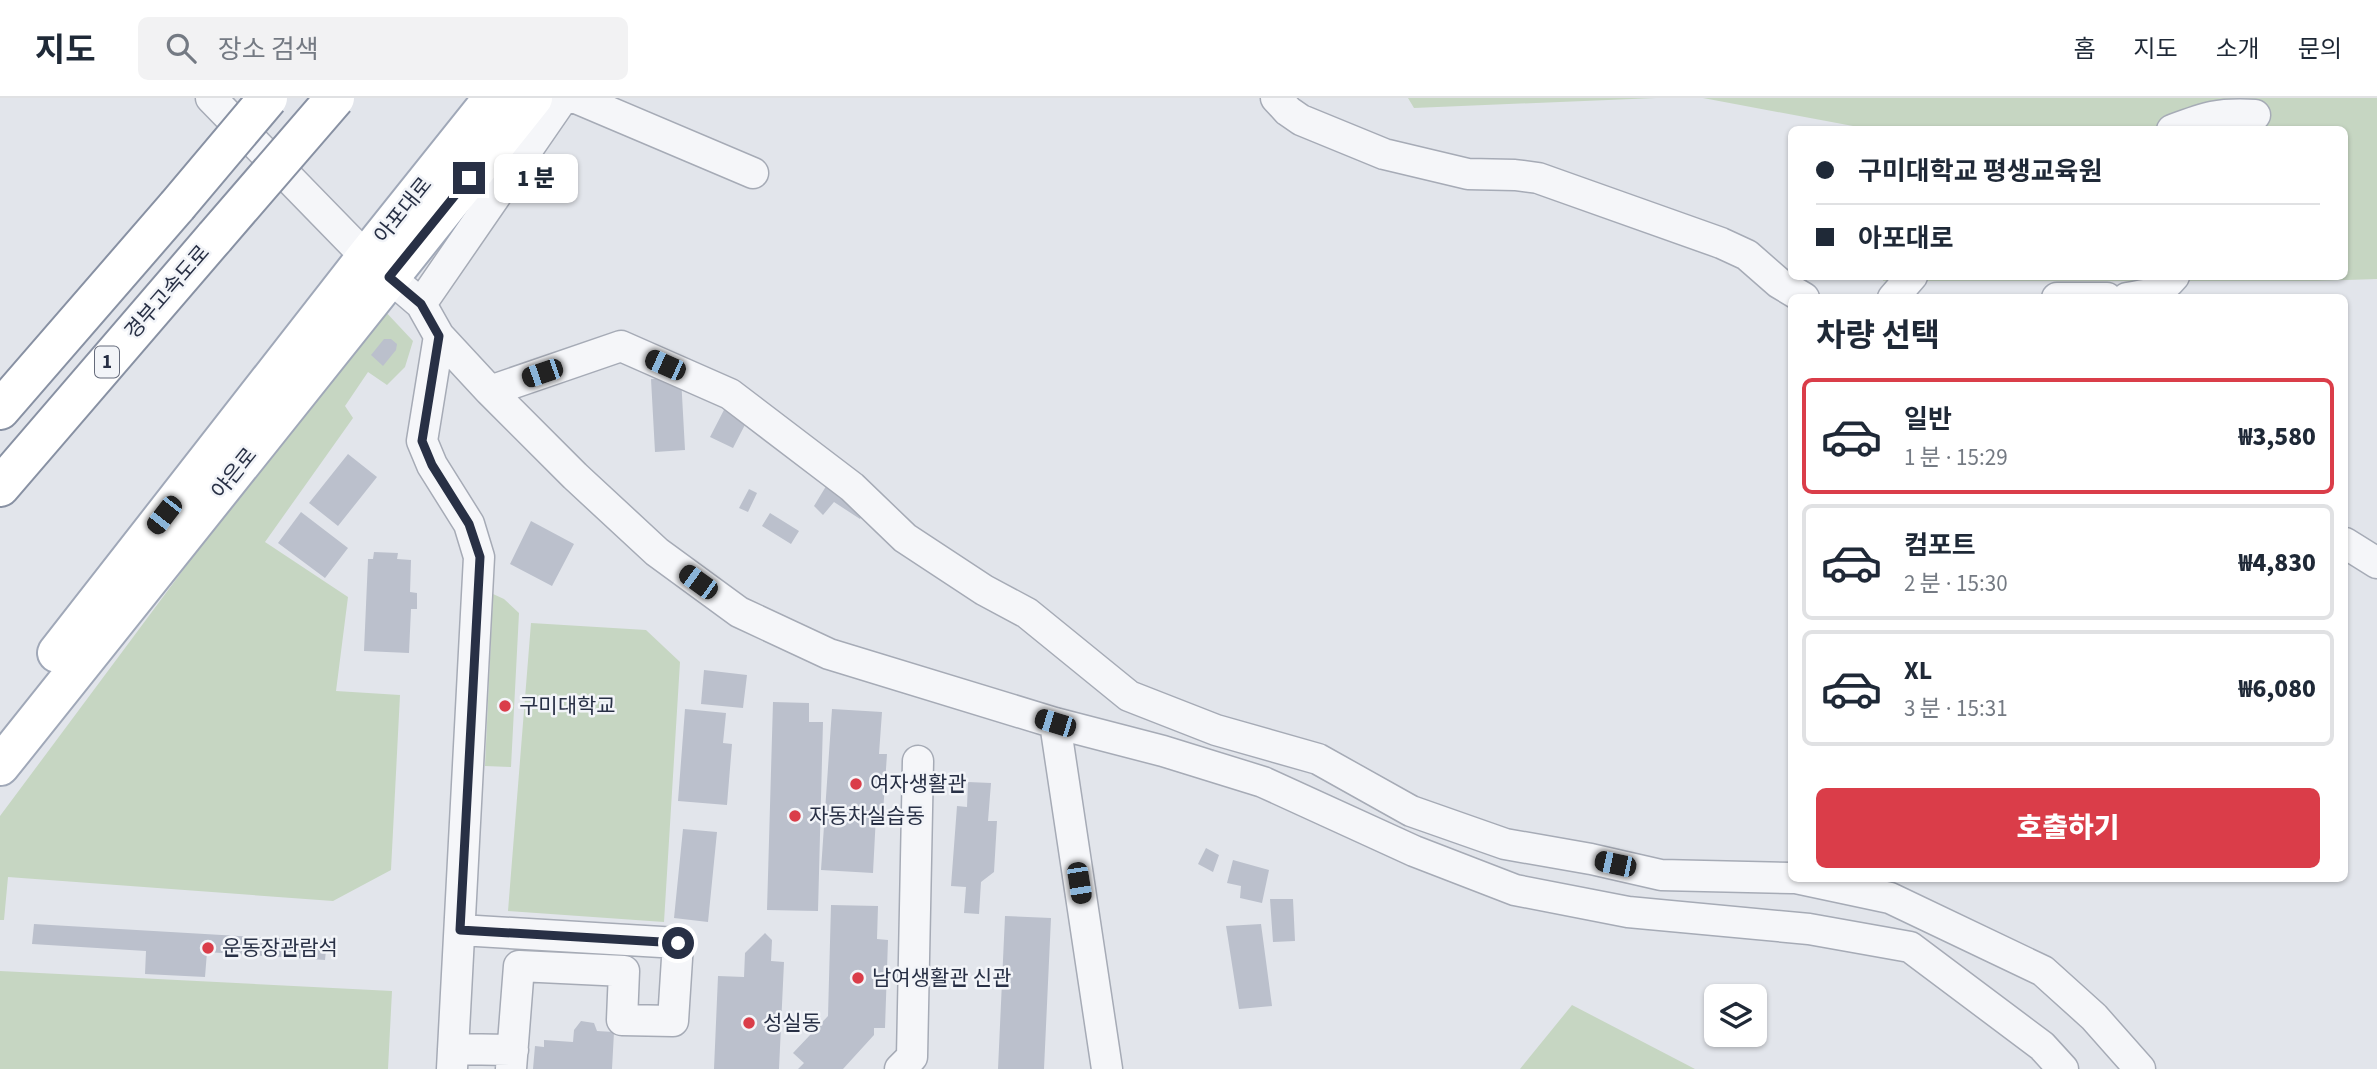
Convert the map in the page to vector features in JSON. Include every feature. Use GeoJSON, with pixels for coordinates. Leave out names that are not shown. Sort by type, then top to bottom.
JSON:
{"type":"FeatureCollection","features":[{"type":"Feature","properties":{"kind":"main road","name":"1"},"geometry":{"type":"LineString","coordinates":[[0,410],[268,98]]}},
{"type":"Feature","properties":{"kind":"main road","name":"경부고속도로"},"geometry":{"type":"LineString","coordinates":[[0,486],[335,98]]}},
{"type":"Feature","properties":{"kind":"main road","name":"아포대로"},"geometry":{"type":"LineString","coordinates":[[377,267],[493,98]]}},
{"type":"Feature","properties":{"kind":"main road","name":"아포대로"},"geometry":{"type":"LineString","coordinates":[[377,267],[533,98]]}},
{"type":"Feature","properties":{"kind":"main road","name":"야은로"},"geometry":{"type":"LineString","coordinates":[[0,727],[377,267]]}},
{"type":"Feature","properties":{"kind":"main road","name":"야은로"},"geometry":{"type":"LineString","coordinates":[[0,766],[377,267]]}},
{"type":"Feature","properties":{"kind":"street"},"geometry":{"type":"LineString","coordinates":[[211,98],[377,267],[421,304],[439,336],[490,391],[657,552],[739,612],[829,654],[1055,723],[1163,751],[1263,782],[1414,851],[1514,890],[1628,912],[1809,929],[1910,947],[2042,1046],[2063,1069]]}},
{"type":"Feature","properties":{"kind":"street"},"geometry":{"type":"LineString","coordinates":[[421,304],[563,98]]}},
{"type":"Feature","properties":{"kind":"street"},"geometry":{"type":"LineString","coordinates":[[576,98],[753,173]]}},
{"type":"Feature","properties":{"kind":"street"},"geometry":{"type":"LineString","coordinates":[[1276,98],[1301,120],[1384,154],[1468,174],[1515,174],[1538,178],[1721,243],[1747,255],[1779,283],[1797,294]]}},
{"type":"Feature","properties":{"kind":"street"},"geometry":{"type":"LineString","coordinates":[[2183,126],[2209,116],[2259,114]]}},
{"type":"Feature","properties":{"kind":"street"},"geometry":{"type":"LineString","coordinates":[[1896,294],[1909,280]]}},
{"type":"Feature","properties":{"kind":"street"},"geometry":{"type":"LineString","coordinates":[[2149,294],[2163,290],[2171,280]]}},
{"type":"Feature","properties":{"kind":"street"},"geometry":{"type":"LineString","coordinates":[[439,336],[422,441],[432,465],[469,524],[480,557],[453,1059],[512,1060],[519,966],[624,971],[622,1020],[673,1021],[678,943],[460,930]]}},
{"type":"Feature","properties":{"kind":"street"},"geometry":{"type":"LineString","coordinates":[[490,391],[621,346],[730,394],[852,487],[905,538],[984,590],[1027,613],[1129,696],[1216,730],[1318,759],[1411,811],[1506,844],[1661,875],[1788,878]]}},
{"type":"Feature","properties":{"kind":"street"},"geometry":{"type":"LineString","coordinates":[[2348,545],[2377,563]]}},
{"type":"Feature","properties":{"kind":"street"},"geometry":{"type":"LineString","coordinates":[[1055,723],[1107,1069]]}},
{"type":"Feature","properties":{"kind":"street"},"geometry":{"type":"LineString","coordinates":[[900,1069],[912,1056],[918,761]]}},
{"type":"Feature","properties":{"kind":"street"},"geometry":{"type":"LineString","coordinates":[[1813,882],[1891,898],[2043,971],[2094,1017],[2140,1069]]}},
{"type":"Feature","properties":{"kind":"green space"},"geometry":{"type":"Polygon","coordinates":[[[1408,98],[1656,98],[1414,108],[1408,98]]]}},
{"type":"Feature","properties":{"kind":"green space"},"geometry":{"type":"Polygon","coordinates":[[[1703,98],[2377,98],[2377,279],[2348,280],[2348,126],[1853,126],[1703,98]]]}},
{"type":"Feature","properties":{"kind":"green space"},"geometry":{"type":"Polygon","coordinates":[[[1883,280],[2346,280],[2316,281],[1883,280]]]}},
{"type":"Feature","properties":{"kind":"green space"},"geometry":{"type":"Polygon","coordinates":[[[383,309],[413,341],[405,367],[387,385],[368,372],[345,406],[353,418],[265,542],[348,597],[336,691],[400,695],[391,870],[333,901],[8,877],[4,920],[0,920],[0,816],[189,562],[383,309]]]}},
{"type":"Feature","properties":{"kind":"green space"},"geometry":{"type":"Polygon","coordinates":[[[493,594],[504,599],[519,613],[511,767],[485,766],[493,594]]]}},
{"type":"Feature","properties":{"kind":"green space"},"geometry":{"type":"Polygon","coordinates":[[[531,623],[646,630],[680,662],[664,922],[508,911],[531,623]]]}},
{"type":"Feature","properties":{"kind":"green space"},"geometry":{"type":"Polygon","coordinates":[[[0,971],[392,991],[388,1069],[0,1069],[0,971]]]}},
{"type":"Feature","properties":{"kind":"green space"},"geometry":{"type":"Polygon","coordinates":[[[1572,1005],[1695,1069],[1520,1069],[1572,1005]]]}},
{"type":"Feature","properties":{"kind":"building"},"geometry":{"type":"Polygon","coordinates":[[[384,339],[391,339],[397,344],[396,350],[383,366],[371,355],[384,339]]]}},
{"type":"Feature","properties":{"kind":"building"},"geometry":{"type":"Polygon","coordinates":[[[681,377],[685,450],[655,452],[651,379],[681,377]]]}},
{"type":"Feature","properties":{"kind":"building"},"geometry":{"type":"Polygon","coordinates":[[[726,406],[749,417],[733,448],[710,437],[726,406]]]}},
{"type":"Feature","properties":{"kind":"building"},"geometry":{"type":"Polygon","coordinates":[[[348,454],[377,477],[338,526],[309,503],[348,454]]]}},
{"type":"Feature","properties":{"kind":"building"},"geometry":{"type":"Polygon","coordinates":[[[831,478],[866,508],[860,519],[834,502],[823,515],[814,506],[831,478]]]}},
{"type":"Feature","properties":{"kind":"building"},"geometry":{"type":"Polygon","coordinates":[[[749,489],[757,493],[748,512],[739,508],[749,489]]]}},
{"type":"Feature","properties":{"kind":"building"},"geometry":{"type":"Polygon","coordinates":[[[301,512],[348,548],[325,578],[278,543],[301,512]]]}},
{"type":"Feature","properties":{"kind":"building"},"geometry":{"type":"Polygon","coordinates":[[[770,513],[799,531],[791,544],[762,526],[770,513]]]}},
{"type":"Feature","properties":{"kind":"building"},"geometry":{"type":"Polygon","coordinates":[[[531,521],[574,544],[552,586],[510,564],[531,521]]]}},
{"type":"Feature","properties":{"kind":"building"},"geometry":{"type":"Polygon","coordinates":[[[374,552],[398,553],[397,559],[411,560],[410,592],[417,593],[417,609],[411,609],[409,653],[364,651],[368,559],[373,559],[374,552]]]}},
{"type":"Feature","properties":{"kind":"building"},"geometry":{"type":"Polygon","coordinates":[[[704,670],[747,675],[743,708],[701,704],[704,670]]]}},
{"type":"Feature","properties":{"kind":"building","name":"자동차실습동"},"geometry":{"type":"Polygon","coordinates":[[[773,702],[809,703],[809,722],[823,722],[818,911],[767,910],[773,702]]]}},
{"type":"Feature","properties":{"kind":"building"},"geometry":{"type":"Polygon","coordinates":[[[685,709],[726,713],[723,743],[732,744],[727,805],[678,801],[685,709]]]}},
{"type":"Feature","properties":{"kind":"building","name":"여자생활관"},"geometry":{"type":"Polygon","coordinates":[[[832,709],[882,712],[879,754],[887,754],[883,813],[876,815],[873,873],[821,870],[832,709]]]}},
{"type":"Feature","properties":{"kind":"building"},"geometry":{"type":"Polygon","coordinates":[[[968,782],[991,783],[988,821],[997,821],[994,872],[981,882],[979,914],[964,913],[966,887],[951,886],[957,806],[967,807],[968,782]]]}},
{"type":"Feature","properties":{"kind":"building"},"geometry":{"type":"Polygon","coordinates":[[[683,829],[717,832],[708,922],[674,918],[683,829]]]}},
{"type":"Feature","properties":{"kind":"building"},"geometry":{"type":"Polygon","coordinates":[[[1206,848],[1219,855],[1213,872],[1198,864],[1206,848]]]}},
{"type":"Feature","properties":{"kind":"building"},"geometry":{"type":"Polygon","coordinates":[[[1233,860],[1269,870],[1262,903],[1240,898],[1241,886],[1227,883],[1233,860]]]}},
{"type":"Feature","properties":{"kind":"building"},"geometry":{"type":"Polygon","coordinates":[[[1270,899],[1293,899],[1295,941],[1273,942],[1270,899]]]}},
{"type":"Feature","properties":{"kind":"building","name":"남여생활관 신관"},"geometry":{"type":"Polygon","coordinates":[[[831,905],[878,906],[877,939],[888,940],[885,1028],[874,1028],[874,1035],[843,1069],[798,1069],[804,1063],[793,1053],[828,1016],[831,905]]]}},
{"type":"Feature","properties":{"kind":"building"},"geometry":{"type":"Polygon","coordinates":[[[1005,916],[1051,918],[1044,1069],[998,1069],[1005,916]]]}},
{"type":"Feature","properties":{"kind":"building","name":"운동장관람석"},"geometry":{"type":"Polygon","coordinates":[[[34,924],[327,941],[325,960],[207,952],[205,977],[145,974],[146,951],[32,944],[34,924]]]}},
{"type":"Feature","properties":{"kind":"building"},"geometry":{"type":"Polygon","coordinates":[[[1261,924],[1272,1006],[1239,1009],[1226,926],[1261,924]]]}},
{"type":"Feature","properties":{"kind":"building","name":"성실동"},"geometry":{"type":"Polygon","coordinates":[[[765,933],[772,940],[771,961],[784,962],[779,1069],[714,1069],[718,976],[744,977],[745,953],[765,933]]]}},
{"type":"Feature","properties":{"kind":"building"},"geometry":{"type":"Polygon","coordinates":[[[581,1021],[594,1023],[597,1031],[614,1032],[612,1069],[533,1069],[535,1046],[544,1047],[544,1040],[573,1042],[574,1030],[581,1021]]]}},
{"type":"Feature","properties":{"kind":"place","name":"구미대학교"},"geometry":{"type":"Point","coordinates":[505,706]}},
{"type":"Feature","properties":{"kind":"place","name":"여자생활관"},"geometry":{"type":"Point","coordinates":[856,784]}},
{"type":"Feature","properties":{"kind":"place","name":"자동차실습동"},"geometry":{"type":"Point","coordinates":[795,816]}},
{"type":"Feature","properties":{"kind":"place","name":"운동장관람석"},"geometry":{"type":"Point","coordinates":[208,948]}},
{"type":"Feature","properties":{"kind":"place","name":"남여생활관 신관"},"geometry":{"type":"Point","coordinates":[858,978]}},
{"type":"Feature","properties":{"kind":"place","name":"성실동"},"geometry":{"type":"Point","coordinates":[749,1023]}},
{"type":"Feature","properties":{"kind":"route"},"geometry":{"type":"LineString","coordinates":[[469,178],[389,277],[421,304],[439,336],[422,441],[432,465],[469,524],[480,557],[460,930],[678,943]]}}]}
